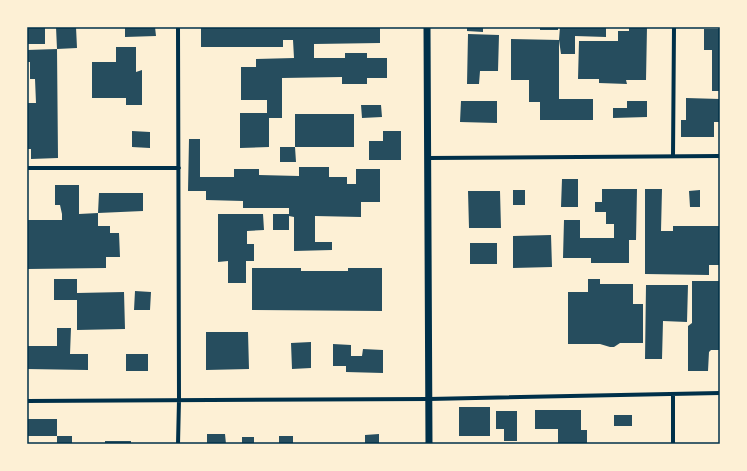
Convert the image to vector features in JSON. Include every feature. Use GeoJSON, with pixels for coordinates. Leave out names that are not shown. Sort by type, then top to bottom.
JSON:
{"type":"FeatureCollection","features":[{"type":"Feature","properties":{"kind":"street"},"geometry":{"type":"LineString","coordinates":[[178,27],[180,400],[178,444]]}},
{"type":"Feature","properties":{"kind":"street"},"geometry":{"type":"LineString","coordinates":[[427,27],[429,444]]}},
{"type":"Feature","properties":{"kind":"street"},"geometry":{"type":"LineString","coordinates":[[673,156],[674,27]]}},
{"type":"Feature","properties":{"kind":"street"},"geometry":{"type":"LineString","coordinates":[[428,158],[720,156]]}},
{"type":"Feature","properties":{"kind":"street"},"geometry":{"type":"LineString","coordinates":[[27,168],[179,168]]}},
{"type":"Feature","properties":{"kind":"street"},"geometry":{"type":"LineString","coordinates":[[27,402],[429,398],[720,393]]}},
{"type":"Feature","properties":{"kind":"street"},"geometry":{"type":"LineString","coordinates":[[673,394],[673,444]]}},
{"type":"Feature","properties":{"kind":"building"},"geometry":{"type":"Polygon","coordinates":[[[27,27],[45,27],[45,44],[27,44],[27,27]]]}},
{"type":"Feature","properties":{"kind":"building"},"geometry":{"type":"Polygon","coordinates":[[[56,27],[76,27],[77,48],[57,49],[56,27]]]}},
{"type":"Feature","properties":{"kind":"building"},"geometry":{"type":"Polygon","coordinates":[[[125,27],[155,27],[156,36],[125,37],[125,27]]]}},
{"type":"Feature","properties":{"kind":"building"},"geometry":{"type":"Polygon","coordinates":[[[201,27],[380,27],[380,43],[314,44],[314,58],[345,58],[345,53],[367,53],[367,58],[387,58],[387,78],[367,78],[367,84],[342,84],[342,77],[282,78],[282,118],[269,118],[269,147],[240,148],[240,113],[267,113],[267,100],[241,100],[241,67],[256,67],[256,59],[294,58],[293,40],[283,40],[283,47],[201,47],[201,27]]]}},
{"type":"Feature","properties":{"kind":"building"},"geometry":{"type":"Polygon","coordinates":[[[467,27],[483,27],[483,32],[467,31],[467,27]]]}},
{"type":"Feature","properties":{"kind":"building"},"geometry":{"type":"Polygon","coordinates":[[[540,27],[558,27],[558,30],[540,30],[540,27]]]}},
{"type":"Feature","properties":{"kind":"building"},"geometry":{"type":"Polygon","coordinates":[[[560,27],[606,27],[606,37],[575,36],[575,54],[561,54],[559,40],[560,27]]]}},
{"type":"Feature","properties":{"kind":"building"},"geometry":{"type":"Polygon","coordinates":[[[629,27],[647,27],[646,80],[626,80],[627,84],[599,83],[599,79],[578,79],[579,41],[618,41],[618,31],[629,31],[629,27]]]}},
{"type":"Feature","properties":{"kind":"building"},"geometry":{"type":"Polygon","coordinates":[[[704,29],[720,29],[720,91],[712,91],[712,50],[704,50],[704,29]]]}},
{"type":"Feature","properties":{"kind":"building"},"geometry":{"type":"Polygon","coordinates":[[[468,34],[499,35],[498,71],[480,71],[479,84],[467,84],[468,34]]]}},
{"type":"Feature","properties":{"kind":"building"},"geometry":{"type":"Polygon","coordinates":[[[511,39],[559,40],[559,99],[593,99],[593,120],[540,120],[540,102],[529,102],[529,80],[511,80],[511,39]]]}},
{"type":"Feature","properties":{"kind":"building"},"geometry":{"type":"Polygon","coordinates":[[[116,47],[136,47],[136,72],[142,70],[142,105],[126,105],[126,98],[92,98],[92,62],[116,62],[116,47]]]}},
{"type":"Feature","properties":{"kind":"building"},"geometry":{"type":"Polygon","coordinates":[[[57,49],[58,158],[31,159],[31,149],[27,149],[27,103],[36,103],[35,79],[30,79],[30,62],[28,62],[27,50],[57,49]]]}},
{"type":"Feature","properties":{"kind":"building"},"geometry":{"type":"Polygon","coordinates":[[[686,98],[720,99],[720,122],[714,122],[714,137],[681,137],[681,120],[686,120],[686,98]]]}},
{"type":"Feature","properties":{"kind":"building"},"geometry":{"type":"Polygon","coordinates":[[[461,101],[497,101],[497,123],[460,122],[461,101]]]}},
{"type":"Feature","properties":{"kind":"building"},"geometry":{"type":"Polygon","coordinates":[[[627,101],[647,101],[647,117],[613,118],[613,108],[627,108],[627,101]]]}},
{"type":"Feature","properties":{"kind":"building"},"geometry":{"type":"Polygon","coordinates":[[[361,105],[381,105],[382,117],[362,118],[361,105]]]}},
{"type":"Feature","properties":{"kind":"building"},"geometry":{"type":"Polygon","coordinates":[[[295,114],[354,114],[354,147],[295,147],[295,114]]]}},
{"type":"Feature","properties":{"kind":"building"},"geometry":{"type":"Polygon","coordinates":[[[132,131],[150,132],[150,148],[132,147],[132,131]]]}},
{"type":"Feature","properties":{"kind":"building"},"geometry":{"type":"Polygon","coordinates":[[[383,131],[401,131],[401,160],[369,160],[369,141],[383,141],[383,131]]]}},
{"type":"Feature","properties":{"kind":"building"},"geometry":{"type":"Polygon","coordinates":[[[189,139],[200,139],[200,177],[234,177],[234,169],[259,169],[259,175],[299,176],[299,167],[329,167],[329,177],[347,177],[347,184],[356,184],[356,169],[380,169],[380,202],[361,202],[361,217],[315,216],[315,242],[332,242],[332,250],[294,251],[294,217],[289,216],[289,230],[273,230],[273,214],[289,214],[289,208],[243,208],[243,201],[206,200],[206,191],[188,191],[189,139]]]}},
{"type":"Feature","properties":{"kind":"building"},"geometry":{"type":"Polygon","coordinates":[[[280,147],[295,147],[296,162],[280,162],[280,147]]]}},
{"type":"Feature","properties":{"kind":"building"},"geometry":{"type":"Polygon","coordinates":[[[562,179],[578,179],[578,207],[561,207],[562,179]]]}},
{"type":"Feature","properties":{"kind":"building"},"geometry":{"type":"Polygon","coordinates":[[[55,185],[79,185],[79,214],[98,213],[98,226],[110,226],[110,233],[119,233],[120,257],[106,257],[106,268],[27,269],[27,220],[62,220],[60,205],[55,205],[55,185]]]}},
{"type":"Feature","properties":{"kind":"building"},"geometry":{"type":"Polygon","coordinates":[[[602,189],[637,189],[636,240],[629,240],[629,263],[591,263],[591,258],[563,258],[564,220],[580,220],[580,238],[614,238],[614,224],[606,224],[606,212],[595,212],[595,202],[602,202],[602,189]]]}},
{"type":"Feature","properties":{"kind":"building"},"geometry":{"type":"Polygon","coordinates":[[[645,189],[662,189],[661,231],[673,231],[673,226],[720,226],[720,265],[709,265],[709,275],[645,274],[645,189]]]}},
{"type":"Feature","properties":{"kind":"building"},"geometry":{"type":"Polygon","coordinates":[[[513,190],[525,190],[525,205],[513,205],[513,190]]]}},
{"type":"Feature","properties":{"kind":"building"},"geometry":{"type":"Polygon","coordinates":[[[700,190],[700,207],[690,207],[689,191],[700,190]]]}},
{"type":"Feature","properties":{"kind":"building"},"geometry":{"type":"Polygon","coordinates":[[[468,191],[500,191],[501,228],[469,228],[468,191]]]}},
{"type":"Feature","properties":{"kind":"building"},"geometry":{"type":"Polygon","coordinates":[[[99,193],[143,193],[143,211],[98,213],[99,193]]]}},
{"type":"Feature","properties":{"kind":"building"},"geometry":{"type":"Polygon","coordinates":[[[218,214],[263,214],[264,230],[247,231],[247,244],[254,244],[254,261],[246,261],[246,283],[228,283],[228,261],[218,262],[218,214]]]}},
{"type":"Feature","properties":{"kind":"building"},"geometry":{"type":"Polygon","coordinates":[[[551,235],[552,267],[513,268],[513,236],[551,235]]]}},
{"type":"Feature","properties":{"kind":"building"},"geometry":{"type":"Polygon","coordinates":[[[470,243],[497,243],[497,264],[470,264],[470,243]]]}},
{"type":"Feature","properties":{"kind":"building"},"geometry":{"type":"Polygon","coordinates":[[[252,268],[301,268],[301,271],[348,271],[348,268],[382,268],[382,311],[252,310],[252,268]]]}},
{"type":"Feature","properties":{"kind":"building"},"geometry":{"type":"Polygon","coordinates":[[[54,279],[77,279],[77,293],[124,292],[125,329],[77,330],[77,300],[54,300],[54,279]]]}},
{"type":"Feature","properties":{"kind":"building"},"geometry":{"type":"Polygon","coordinates":[[[588,279],[600,279],[600,284],[633,284],[633,304],[643,304],[643,343],[620,343],[614,347],[600,344],[568,344],[568,292],[588,292],[588,279]]]}},
{"type":"Feature","properties":{"kind":"building"},"geometry":{"type":"Polygon","coordinates":[[[692,281],[720,281],[720,350],[711,350],[709,352],[708,371],[688,371],[688,326],[692,323],[692,281]]]}},
{"type":"Feature","properties":{"kind":"building"},"geometry":{"type":"Polygon","coordinates":[[[646,285],[688,285],[687,322],[663,321],[662,359],[645,359],[646,285]]]}},
{"type":"Feature","properties":{"kind":"building"},"geometry":{"type":"Polygon","coordinates":[[[135,291],[151,292],[150,310],[134,310],[135,291]]]}},
{"type":"Feature","properties":{"kind":"building"},"geometry":{"type":"Polygon","coordinates":[[[57,328],[71,328],[70,354],[88,354],[88,370],[27,369],[27,346],[57,346],[57,328]]]}},
{"type":"Feature","properties":{"kind":"building"},"geometry":{"type":"Polygon","coordinates":[[[206,332],[248,332],[249,369],[206,370],[206,332]]]}},
{"type":"Feature","properties":{"kind":"building"},"geometry":{"type":"Polygon","coordinates":[[[311,342],[311,368],[292,369],[291,343],[311,342]]]}},
{"type":"Feature","properties":{"kind":"building"},"geometry":{"type":"Polygon","coordinates":[[[333,344],[351,345],[351,356],[362,356],[363,349],[383,350],[383,373],[346,372],[346,366],[333,366],[333,344]]]}},
{"type":"Feature","properties":{"kind":"building"},"geometry":{"type":"Polygon","coordinates":[[[126,354],[148,354],[148,371],[126,371],[126,354]]]}},
{"type":"Feature","properties":{"kind":"building"},"geometry":{"type":"Polygon","coordinates":[[[459,407],[490,407],[490,436],[459,436],[459,407]]]}},
{"type":"Feature","properties":{"kind":"building"},"geometry":{"type":"Polygon","coordinates":[[[535,410],[581,410],[581,430],[587,430],[587,444],[558,444],[558,429],[535,429],[535,410]]]}},
{"type":"Feature","properties":{"kind":"building"},"geometry":{"type":"Polygon","coordinates":[[[496,411],[517,411],[517,441],[504,441],[504,429],[496,429],[496,411]]]}},
{"type":"Feature","properties":{"kind":"building"},"geometry":{"type":"Polygon","coordinates":[[[614,415],[632,415],[632,426],[614,426],[614,415]]]}},
{"type":"Feature","properties":{"kind":"building"},"geometry":{"type":"Polygon","coordinates":[[[27,419],[57,419],[57,436],[27,436],[27,419]]]}},
{"type":"Feature","properties":{"kind":"building"},"geometry":{"type":"Polygon","coordinates":[[[207,434],[225,434],[226,444],[207,444],[207,434]]]}},
{"type":"Feature","properties":{"kind":"building"},"geometry":{"type":"Polygon","coordinates":[[[379,434],[379,444],[365,444],[365,435],[379,434]]]}},
{"type":"Feature","properties":{"kind":"building"},"geometry":{"type":"Polygon","coordinates":[[[57,436],[72,436],[72,444],[57,444],[57,436]]]}},
{"type":"Feature","properties":{"kind":"building"},"geometry":{"type":"Polygon","coordinates":[[[279,436],[293,436],[293,444],[279,444],[279,436]]]}},
{"type":"Feature","properties":{"kind":"building"},"geometry":{"type":"Polygon","coordinates":[[[242,437],[254,437],[254,444],[242,444],[242,437]]]}},
{"type":"Feature","properties":{"kind":"building"},"geometry":{"type":"Polygon","coordinates":[[[105,441],[131,441],[131,444],[105,444],[105,441]]]}}]}
